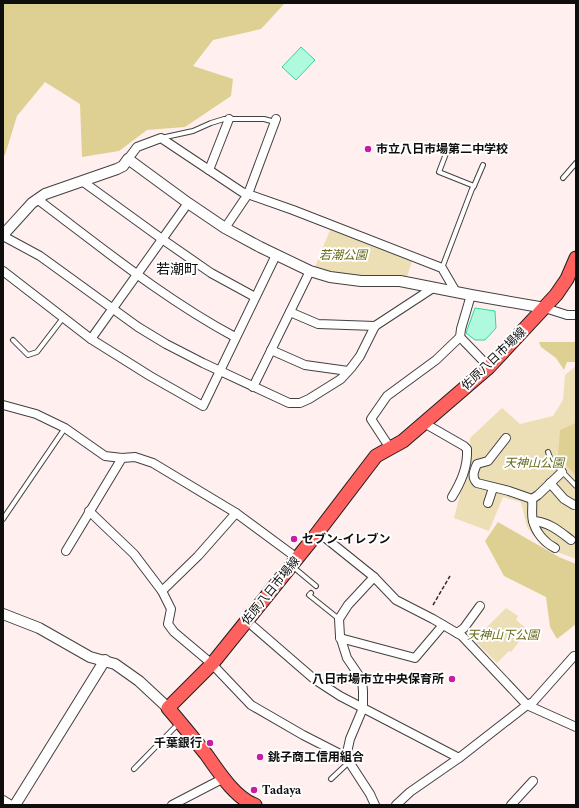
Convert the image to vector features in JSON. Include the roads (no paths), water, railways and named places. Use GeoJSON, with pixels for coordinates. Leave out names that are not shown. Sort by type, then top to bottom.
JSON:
{"type":"FeatureCollection","features":[{"type":"Feature","properties":{"kind":"main road","name":"佐原八日市場線"},"geometry":{"type":"LineString","coordinates":[[168,708],[212,664],[253,616],[376,456],[403,440],[489,367],[545,308],[568,279],[576,258]]}},
{"type":"Feature","properties":{"kind":"main road"},"geometry":{"type":"LineString","coordinates":[[168,708],[224,778],[244,799],[255,805]]}},
{"type":"Feature","properties":{"kind":"street"},"geometry":{"type":"LineString","coordinates":[[209,170],[229,119]]}},
{"type":"Feature","properties":{"kind":"street"},"geometry":{"type":"LineString","coordinates":[[225,228],[248,194],[275,121]]}},
{"type":"Feature","properties":{"kind":"street"},"geometry":{"type":"LineString","coordinates":[[433,288],[375,326],[360,356],[341,379],[300,403],[289,403],[219,371],[166,344],[112,308],[40,256],[3,236],[37,199],[45,194],[117,169],[123,166],[138,147],[161,138],[242,192],[293,210],[442,268],[456,292]]}},
{"type":"Feature","properties":{"kind":"street"},"geometry":{"type":"LineString","coordinates":[[128,159],[225,228],[310,271],[330,277],[361,281],[400,281],[471,296],[545,308],[567,315],[576,315]]}},
{"type":"Feature","properties":{"kind":"street"},"geometry":{"type":"LineString","coordinates":[[82,181],[211,273],[255,297]]}},
{"type":"Feature","properties":{"kind":"street"},"geometry":{"type":"LineString","coordinates":[[37,199],[136,274],[216,326],[235,336]]}},
{"type":"Feature","properties":{"kind":"street"},"geometry":{"type":"LineString","coordinates":[[90,339],[188,203]]}},
{"type":"Feature","properties":{"kind":"street"},"geometry":{"type":"LineString","coordinates":[[3,271],[90,339],[150,376],[203,406],[235,336],[276,255]]}},
{"type":"Feature","properties":{"kind":"street"},"geometry":{"type":"LineString","coordinates":[[253,387],[310,271]]}},
{"type":"Feature","properties":{"kind":"street"},"geometry":{"type":"LineString","coordinates":[[390,448],[371,419],[387,396],[436,360],[460,337],[471,296]]}},
{"type":"Feature","properties":{"kind":"street"},"geometry":{"type":"LineString","coordinates":[[290,312],[318,324],[375,326]]}},
{"type":"Feature","properties":{"kind":"street"},"geometry":{"type":"LineString","coordinates":[[460,337],[489,367]]}},
{"type":"Feature","properties":{"kind":"street"},"geometry":{"type":"LineString","coordinates":[[271,350],[305,365],[348,371]]}},
{"type":"Feature","properties":{"kind":"street"},"geometry":{"type":"LineString","coordinates":[[3,405],[36,414],[65,428],[105,456],[122,458],[135,457],[153,463],[236,513],[294,562]]}},
{"type":"Feature","properties":{"kind":"street"},"geometry":{"type":"LineString","coordinates":[[424,423],[467,449],[467,459],[462,480],[452,498]]}},
{"type":"Feature","properties":{"kind":"street"},"geometry":{"type":"LineString","coordinates":[[475,481],[473,473],[477,464],[488,461],[506,438]]}},
{"type":"Feature","properties":{"kind":"street"},"geometry":{"type":"LineString","coordinates":[[66,551],[122,458]]}},
{"type":"Feature","properties":{"kind":"street"},"geometry":{"type":"LineString","coordinates":[[532,499],[562,472]]}},
{"type":"Feature","properties":{"kind":"street"},"geometry":{"type":"LineString","coordinates":[[462,480],[470,482],[475,481],[477,483],[509,491],[532,499]]}},
{"type":"Feature","properties":{"kind":"street"},"geometry":{"type":"LineString","coordinates":[[550,483],[564,499],[574,505]]}},
{"type":"Feature","properties":{"kind":"street"},"geometry":{"type":"LineString","coordinates":[[488,503],[493,488]]}},
{"type":"Feature","properties":{"kind":"street"},"geometry":{"type":"LineString","coordinates":[[532,499],[534,507],[533,521],[539,534],[548,544],[555,548]]}},
{"type":"Feature","properties":{"kind":"street"},"geometry":{"type":"LineString","coordinates":[[89,511],[134,554],[162,591],[171,609],[168,624],[174,632],[212,664],[251,705],[347,760],[370,794],[375,805]]}},
{"type":"Feature","properties":{"kind":"street"},"geometry":{"type":"LineString","coordinates":[[162,591],[198,556],[236,513]]}},
{"type":"Feature","properties":{"kind":"street"},"geometry":{"type":"LineString","coordinates":[[533,521],[540,521],[552,526],[571,540]]}},
{"type":"Feature","properties":{"kind":"street"},"geometry":{"type":"LineString","coordinates":[[318,532],[374,577],[396,600],[462,636],[527,705],[576,727]]}},
{"type":"Feature","properties":{"kind":"street"},"geometry":{"type":"LineString","coordinates":[[347,760],[350,739],[363,708],[363,691],[362,680],[347,658],[340,638],[339,619],[348,605],[374,577]]}},
{"type":"Feature","properties":{"kind":"street"},"geometry":{"type":"LineString","coordinates":[[457,633],[464,628],[480,606]]}},
{"type":"Feature","properties":{"kind":"street"},"geometry":{"type":"LineString","coordinates":[[3,614],[39,628],[90,657],[115,664],[139,681],[168,708]]}},
{"type":"Feature","properties":{"kind":"street"},"geometry":{"type":"LineString","coordinates":[[253,616],[314,679],[340,696],[459,758]]}},
{"type":"Feature","properties":{"kind":"street"},"geometry":{"type":"LineString","coordinates":[[340,638],[415,658],[443,625]]}},
{"type":"Feature","properties":{"kind":"street"},"geometry":{"type":"LineString","coordinates":[[396,805],[410,792],[459,758],[527,705],[533,702],[574,656]]}},
{"type":"Feature","properties":{"kind":"street"},"geometry":{"type":"LineString","coordinates":[[15,805],[105,660]]}},
{"type":"Feature","properties":{"kind":"street"},"geometry":{"type":"LineString","coordinates":[[172,805],[224,778]]}},
{"type":"Feature","properties":{"kind":"street"},"geometry":{"type":"LineString","coordinates":[[512,805],[533,781]]}},
{"type":"Feature","properties":{"kind":"street"},"geometry":{"type":"LineString","coordinates":[[3,800],[11,805]]}},
{"type":"Feature","properties":{"kind":"lane"},"geometry":{"type":"LineString","coordinates":[[161,138],[186,133],[211,123],[229,119],[264,119],[275,121]]}},
{"type":"Feature","properties":{"kind":"lane"},"geometry":{"type":"LineString","coordinates":[[447,151],[439,172],[474,186]]}},
{"type":"Feature","properties":{"kind":"lane"},"geometry":{"type":"LineString","coordinates":[[563,178],[576,163]]}},
{"type":"Feature","properties":{"kind":"lane"},"geometry":{"type":"LineString","coordinates":[[442,268],[472,189],[483,165]]}},
{"type":"Feature","properties":{"kind":"lane"},"geometry":{"type":"LineString","coordinates":[[13,340],[28,355],[37,352],[63,318]]}},
{"type":"Feature","properties":{"kind":"lane"},"geometry":{"type":"LineString","coordinates":[[3,519],[65,428]]}},
{"type":"Feature","properties":{"kind":"lane"},"geometry":{"type":"LineString","coordinates":[[548,452],[551,460],[576,486]]}},
{"type":"Feature","properties":{"kind":"lane"},"geometry":{"type":"LineString","coordinates":[[294,562],[316,586]]}},
{"type":"Feature","properties":{"kind":"lane"},"geometry":{"type":"LineString","coordinates":[[311,593],[309,595],[339,619]]}},
{"type":"Feature","properties":{"kind":"lane"},"geometry":{"type":"LineString","coordinates":[[134,768],[180,722]]}},
{"type":"Feature","properties":{"kind":"lane"},"geometry":{"type":"LineString","coordinates":[[331,779],[347,760]]}},
{"type":"Feature","properties":{"kind":"place","name":"市立八日市場第二中学校"},"geometry":{"type":"Point","coordinates":[368,149]}},
{"type":"Feature","properties":{"kind":"place","name":"セブン-イレブン"},"geometry":{"type":"Point","coordinates":[294,539]}},
{"type":"Feature","properties":{"kind":"place","name":"八日市場市立中央保育所"},"geometry":{"type":"Point","coordinates":[452,679]}},
{"type":"Feature","properties":{"kind":"place","name":"千葉銀行"},"geometry":{"type":"Point","coordinates":[210,743]}},
{"type":"Feature","properties":{"kind":"place","name":"銚子商工信用組合"},"geometry":{"type":"Point","coordinates":[260,757]}},
{"type":"Feature","properties":{"kind":"place","name":"Tadaya"},"geometry":{"type":"Point","coordinates":[254,790]}},
{"type":"Feature","properties":{"kind":"district","name":"若潮町"},"geometry":{"type":"Point","coordinates":[177,269]}},
{"type":"Feature","properties":{"kind":"park label","name":"若潮公園"},"geometry":{"type":"Point","coordinates":[343,255]}},
{"type":"Feature","properties":{"kind":"park label","name":"天神山公園"},"geometry":{"type":"Point","coordinates":[534,463]}},
{"type":"Feature","properties":{"kind":"park label","name":"天神山下公園"},"geometry":{"type":"Point","coordinates":[503,635]}}]}
